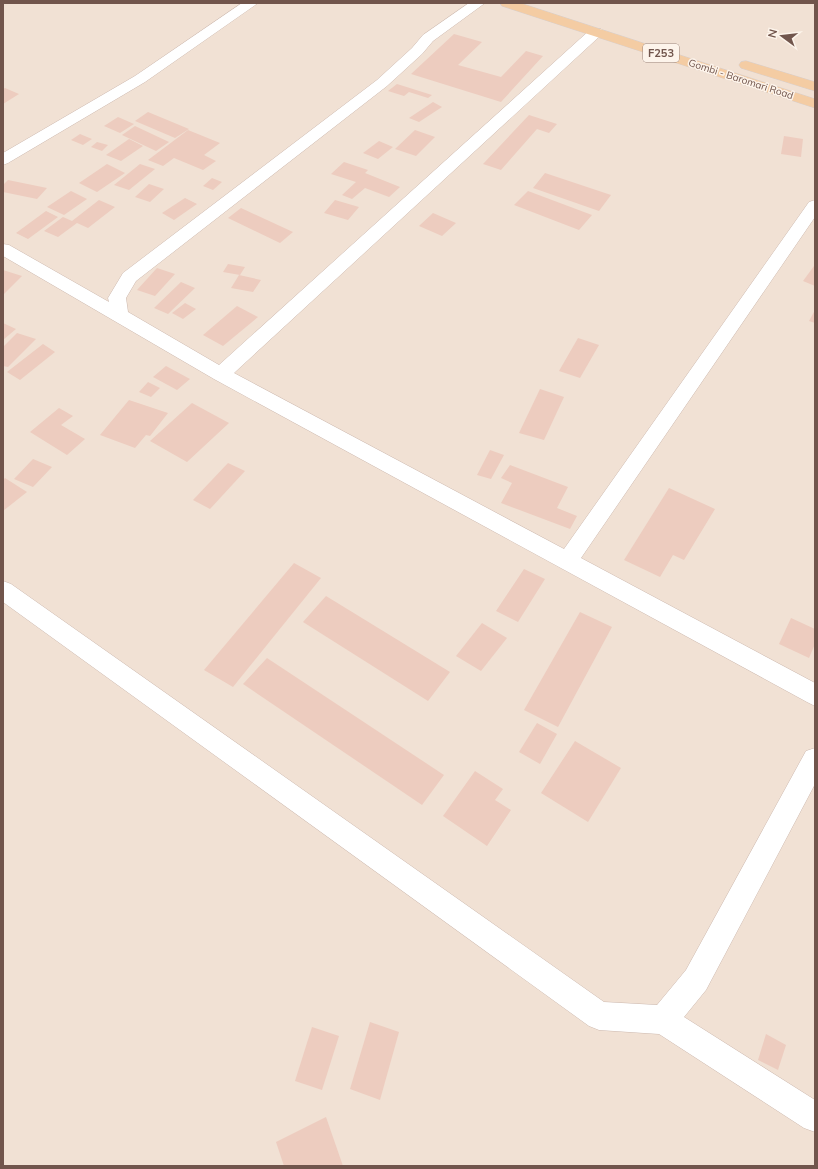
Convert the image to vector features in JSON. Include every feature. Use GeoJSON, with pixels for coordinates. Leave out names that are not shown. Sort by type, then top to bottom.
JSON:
{"type":"FeatureCollection","features":[{"type":"Feature","properties":{"kind":"main road","name":"Gombi - Baromari Road"},"geometry":{"type":"LineString","coordinates":[[508,3],[815,104]]}},
{"type":"Feature","properties":{"kind":"main road"},"geometry":{"type":"LineString","coordinates":[[549,3],[564,8]]}},
{"type":"Feature","properties":{"kind":"main road","name":"Gombi - Baromari Road"},"geometry":{"type":"LineString","coordinates":[[731,61],[815,87]]}},
{"type":"Feature","properties":{"kind":"street"},"geometry":{"type":"LineString","coordinates":[[3,160],[140,79],[251,3]]}},
{"type":"Feature","properties":{"kind":"street"},"geometry":{"type":"LineString","coordinates":[[119,316],[117,298],[129,277],[382,83],[417,51],[428,38],[478,3]]}},
{"type":"Feature","properties":{"kind":"street"},"geometry":{"type":"LineString","coordinates":[[221,374],[596,32]]}},
{"type":"Feature","properties":{"kind":"street"},"geometry":{"type":"LineString","coordinates":[[566,562],[815,206]]}},
{"type":"Feature","properties":{"kind":"street"},"geometry":{"type":"LineString","coordinates":[[3,249],[221,374],[815,696]]}},
{"type":"Feature","properties":{"kind":"street"},"geometry":{"type":"LineString","coordinates":[[3,590],[599,1016],[663,1020],[815,1117]]}},
{"type":"Feature","properties":{"kind":"street"},"geometry":{"type":"LineString","coordinates":[[663,1020],[696,980],[815,759]]}},
{"type":"Feature","properties":{"kind":"shaded area"},"geometry":{"type":"Polygon","coordinates":[[[3,3],[815,3],[815,1166],[3,1166],[3,3]]]}},
{"type":"Feature","properties":{"kind":"building"},"geometry":{"type":"Polygon","coordinates":[[[454,34],[482,42],[458,65],[501,77],[526,51],[543,56],[501,102],[411,74],[454,34]]]}},
{"type":"Feature","properties":{"kind":"building"},"geometry":{"type":"Polygon","coordinates":[[[397,84],[432,95],[428,98],[409,92],[404,96],[388,91],[397,84]]]}},
{"type":"Feature","properties":{"kind":"building"},"geometry":{"type":"Polygon","coordinates":[[[5,88],[19,94],[3,104],[3,89],[5,88]]]}},
{"type":"Feature","properties":{"kind":"building"},"geometry":{"type":"Polygon","coordinates":[[[433,102],[442,107],[419,122],[409,118],[433,102]]]}},
{"type":"Feature","properties":{"kind":"building"},"geometry":{"type":"Polygon","coordinates":[[[148,112],[189,129],[175,138],[135,121],[148,112]]]}},
{"type":"Feature","properties":{"kind":"building"},"geometry":{"type":"Polygon","coordinates":[[[529,115],[557,124],[549,133],[537,129],[501,170],[483,164],[529,115]]]}},
{"type":"Feature","properties":{"kind":"building"},"geometry":{"type":"Polygon","coordinates":[[[118,117],[134,124],[120,133],[104,126],[118,117]]]}},
{"type":"Feature","properties":{"kind":"building"},"geometry":{"type":"Polygon","coordinates":[[[135,126],[169,142],[156,151],[122,135],[135,126]]]}},
{"type":"Feature","properties":{"kind":"building"},"geometry":{"type":"Polygon","coordinates":[[[188,130],[220,143],[204,155],[216,161],[203,170],[174,158],[163,166],[148,160],[188,130]]]}},
{"type":"Feature","properties":{"kind":"building"},"geometry":{"type":"Polygon","coordinates":[[[415,130],[435,137],[416,156],[395,149],[415,130]]]}},
{"type":"Feature","properties":{"kind":"building"},"geometry":{"type":"Polygon","coordinates":[[[80,134],[92,139],[83,145],[71,140],[80,134]]]}},
{"type":"Feature","properties":{"kind":"building"},"geometry":{"type":"Polygon","coordinates":[[[784,136],[803,139],[801,157],[781,154],[784,136]]]}},
{"type":"Feature","properties":{"kind":"building"},"geometry":{"type":"Polygon","coordinates":[[[129,139],[143,146],[121,161],[106,155],[129,139]]]}},
{"type":"Feature","properties":{"kind":"building"},"geometry":{"type":"Polygon","coordinates":[[[379,141],[393,147],[378,159],[363,153],[379,141]]]}},
{"type":"Feature","properties":{"kind":"building"},"geometry":{"type":"Polygon","coordinates":[[[97,142],[108,145],[102,151],[91,147],[97,142]]]}},
{"type":"Feature","properties":{"kind":"building"},"geometry":{"type":"Polygon","coordinates":[[[344,162],[368,170],[365,173],[400,187],[389,197],[365,188],[352,199],[342,195],[356,182],[331,174],[344,162]]]}},
{"type":"Feature","properties":{"kind":"building"},"geometry":{"type":"Polygon","coordinates":[[[107,164],[125,173],[97,192],[79,183],[107,164]]]}},
{"type":"Feature","properties":{"kind":"building"},"geometry":{"type":"Polygon","coordinates":[[[140,164],[155,169],[129,190],[114,185],[140,164]]]}},
{"type":"Feature","properties":{"kind":"building"},"geometry":{"type":"Polygon","coordinates":[[[545,173],[611,195],[599,211],[533,188],[545,173]]]}},
{"type":"Feature","properties":{"kind":"building"},"geometry":{"type":"Polygon","coordinates":[[[212,178],[222,182],[213,190],[203,186],[212,178]]]}},
{"type":"Feature","properties":{"kind":"building"},"geometry":{"type":"Polygon","coordinates":[[[8,180],[47,188],[37,199],[3,192],[3,185],[8,180]]]}},
{"type":"Feature","properties":{"kind":"building"},"geometry":{"type":"Polygon","coordinates":[[[149,184],[164,189],[150,202],[135,197],[149,184]]]}},
{"type":"Feature","properties":{"kind":"building"},"geometry":{"type":"Polygon","coordinates":[[[71,191],[87,199],[64,215],[47,207],[71,191]]]}},
{"type":"Feature","properties":{"kind":"building"},"geometry":{"type":"Polygon","coordinates":[[[528,191],[592,215],[579,230],[514,205],[528,191]]]}},
{"type":"Feature","properties":{"kind":"building"},"geometry":{"type":"Polygon","coordinates":[[[185,198],[197,204],[174,220],[162,213],[185,198]]]}},
{"type":"Feature","properties":{"kind":"building"},"geometry":{"type":"Polygon","coordinates":[[[99,200],[115,207],[88,228],[77,223],[58,237],[44,231],[63,217],[72,221],[99,200]]]}},
{"type":"Feature","properties":{"kind":"building"},"geometry":{"type":"Polygon","coordinates":[[[335,200],[359,207],[348,220],[324,213],[335,200]]]}},
{"type":"Feature","properties":{"kind":"building"},"geometry":{"type":"Polygon","coordinates":[[[241,208],[293,232],[280,243],[228,218],[241,208]]]}},
{"type":"Feature","properties":{"kind":"building"},"geometry":{"type":"Polygon","coordinates":[[[46,211],[58,217],[28,239],[16,233],[46,211]]]}},
{"type":"Feature","properties":{"kind":"building"},"geometry":{"type":"Polygon","coordinates":[[[433,213],[456,223],[442,236],[419,226],[433,213]]]}},
{"type":"Feature","properties":{"kind":"building"},"geometry":{"type":"Polygon","coordinates":[[[228,264],[245,267],[240,275],[223,272],[228,264]]]}},
{"type":"Feature","properties":{"kind":"building"},"geometry":{"type":"Polygon","coordinates":[[[814,266],[815,267],[815,286],[803,281],[814,266]]]}},
{"type":"Feature","properties":{"kind":"building"},"geometry":{"type":"Polygon","coordinates":[[[157,268],[175,274],[155,296],[137,290],[157,268]]]}},
{"type":"Feature","properties":{"kind":"building"},"geometry":{"type":"Polygon","coordinates":[[[3,270],[22,276],[3,295],[3,270]]]}},
{"type":"Feature","properties":{"kind":"building"},"geometry":{"type":"Polygon","coordinates":[[[239,275],[261,280],[253,292],[231,288],[239,275]]]}},
{"type":"Feature","properties":{"kind":"building"},"geometry":{"type":"Polygon","coordinates":[[[181,282],[195,288],[168,314],[154,308],[181,282]]]}},
{"type":"Feature","properties":{"kind":"building"},"geometry":{"type":"Polygon","coordinates":[[[185,303],[196,309],[183,319],[172,313],[185,303]]]}},
{"type":"Feature","properties":{"kind":"building"},"geometry":{"type":"Polygon","coordinates":[[[237,306],[258,317],[223,346],[203,335],[237,306]]]}},
{"type":"Feature","properties":{"kind":"building"},"geometry":{"type":"Polygon","coordinates":[[[815,310],[815,323],[809,321],[815,310]]]}},
{"type":"Feature","properties":{"kind":"building"},"geometry":{"type":"Polygon","coordinates":[[[3,323],[16,329],[3,340],[3,323]]]}},
{"type":"Feature","properties":{"kind":"building"},"geometry":{"type":"Polygon","coordinates":[[[17,333],[36,339],[8,367],[3,366],[3,347],[17,333]]]}},
{"type":"Feature","properties":{"kind":"building"},"geometry":{"type":"Polygon","coordinates":[[[578,338],[599,345],[580,378],[559,371],[578,338]]]}},
{"type":"Feature","properties":{"kind":"building"},"geometry":{"type":"Polygon","coordinates":[[[43,344],[55,352],[20,380],[7,372],[43,344]]]}},
{"type":"Feature","properties":{"kind":"building"},"geometry":{"type":"Polygon","coordinates":[[[166,366],[190,379],[177,390],[153,377],[166,366]]]}},
{"type":"Feature","properties":{"kind":"building"},"geometry":{"type":"Polygon","coordinates":[[[148,382],[160,388],[151,397],[139,392],[148,382]]]}},
{"type":"Feature","properties":{"kind":"building"},"geometry":{"type":"Polygon","coordinates":[[[540,389],[564,397],[544,440],[519,433],[540,389]]]}},
{"type":"Feature","properties":{"kind":"building"},"geometry":{"type":"Polygon","coordinates":[[[129,400],[168,413],[150,436],[146,435],[135,448],[100,435],[129,400]]]}},
{"type":"Feature","properties":{"kind":"building"},"geometry":{"type":"Polygon","coordinates":[[[192,403],[229,423],[187,462],[150,441],[192,403]]]}},
{"type":"Feature","properties":{"kind":"building"},"geometry":{"type":"Polygon","coordinates":[[[59,408],[73,416],[61,425],[85,439],[67,455],[30,432],[59,408]]]}},
{"type":"Feature","properties":{"kind":"building"},"geometry":{"type":"Polygon","coordinates":[[[490,450],[504,455],[491,479],[477,475],[490,450]]]}},
{"type":"Feature","properties":{"kind":"building"},"geometry":{"type":"Polygon","coordinates":[[[33,459],[52,467],[33,487],[14,479],[33,459]]]}},
{"type":"Feature","properties":{"kind":"building"},"geometry":{"type":"Polygon","coordinates":[[[228,463],[245,471],[210,509],[193,500],[228,463]]]}},
{"type":"Feature","properties":{"kind":"building"},"geometry":{"type":"Polygon","coordinates":[[[510,465],[568,487],[557,508],[577,516],[570,529],[501,503],[512,483],[501,478],[510,465]]]}},
{"type":"Feature","properties":{"kind":"building"},"geometry":{"type":"Polygon","coordinates":[[[5,478],[27,492],[3,511],[3,480],[5,478]]]}},
{"type":"Feature","properties":{"kind":"building"},"geometry":{"type":"Polygon","coordinates":[[[669,488],[715,509],[684,560],[673,555],[660,577],[624,560],[669,488]]]}},
{"type":"Feature","properties":{"kind":"building"},"geometry":{"type":"Polygon","coordinates":[[[294,563],[321,578],[233,687],[204,670],[294,563]]]}},
{"type":"Feature","properties":{"kind":"building"},"geometry":{"type":"Polygon","coordinates":[[[524,569],[545,579],[518,622],[496,611],[524,569]]]}},
{"type":"Feature","properties":{"kind":"building"},"geometry":{"type":"Polygon","coordinates":[[[326,596],[450,672],[428,701],[303,622],[326,596]]]}},
{"type":"Feature","properties":{"kind":"building"},"geometry":{"type":"Polygon","coordinates":[[[580,612],[612,627],[558,727],[524,710],[580,612]]]}},
{"type":"Feature","properties":{"kind":"building"},"geometry":{"type":"Polygon","coordinates":[[[791,618],[815,629],[815,644],[809,658],[779,644],[791,618]]]}},
{"type":"Feature","properties":{"kind":"building"},"geometry":{"type":"Polygon","coordinates":[[[482,623],[507,638],[481,671],[456,656],[482,623]]]}},
{"type":"Feature","properties":{"kind":"building"},"geometry":{"type":"Polygon","coordinates":[[[267,658],[444,775],[422,805],[243,684],[267,658]]]}},
{"type":"Feature","properties":{"kind":"building"},"geometry":{"type":"Polygon","coordinates":[[[537,723],[557,734],[540,764],[519,752],[537,723]]]}},
{"type":"Feature","properties":{"kind":"building"},"geometry":{"type":"Polygon","coordinates":[[[575,741],[621,768],[588,822],[541,793],[575,741]]]}},
{"type":"Feature","properties":{"kind":"building"},"geometry":{"type":"Polygon","coordinates":[[[475,771],[503,789],[495,800],[511,810],[487,846],[443,816],[475,771]]]}},
{"type":"Feature","properties":{"kind":"building"},"geometry":{"type":"Polygon","coordinates":[[[370,1022],[399,1032],[380,1100],[350,1089],[370,1022]]]}},
{"type":"Feature","properties":{"kind":"building"},"geometry":{"type":"Polygon","coordinates":[[[312,1027],[339,1036],[322,1090],[295,1081],[312,1027]]]}},
{"type":"Feature","properties":{"kind":"building"},"geometry":{"type":"Polygon","coordinates":[[[766,1034],[786,1045],[778,1070],[758,1060],[766,1034]]]}},
{"type":"Feature","properties":{"kind":"building"},"geometry":{"type":"Polygon","coordinates":[[[326,1117],[343,1166],[284,1166],[276,1142],[326,1117]]]}}]}
